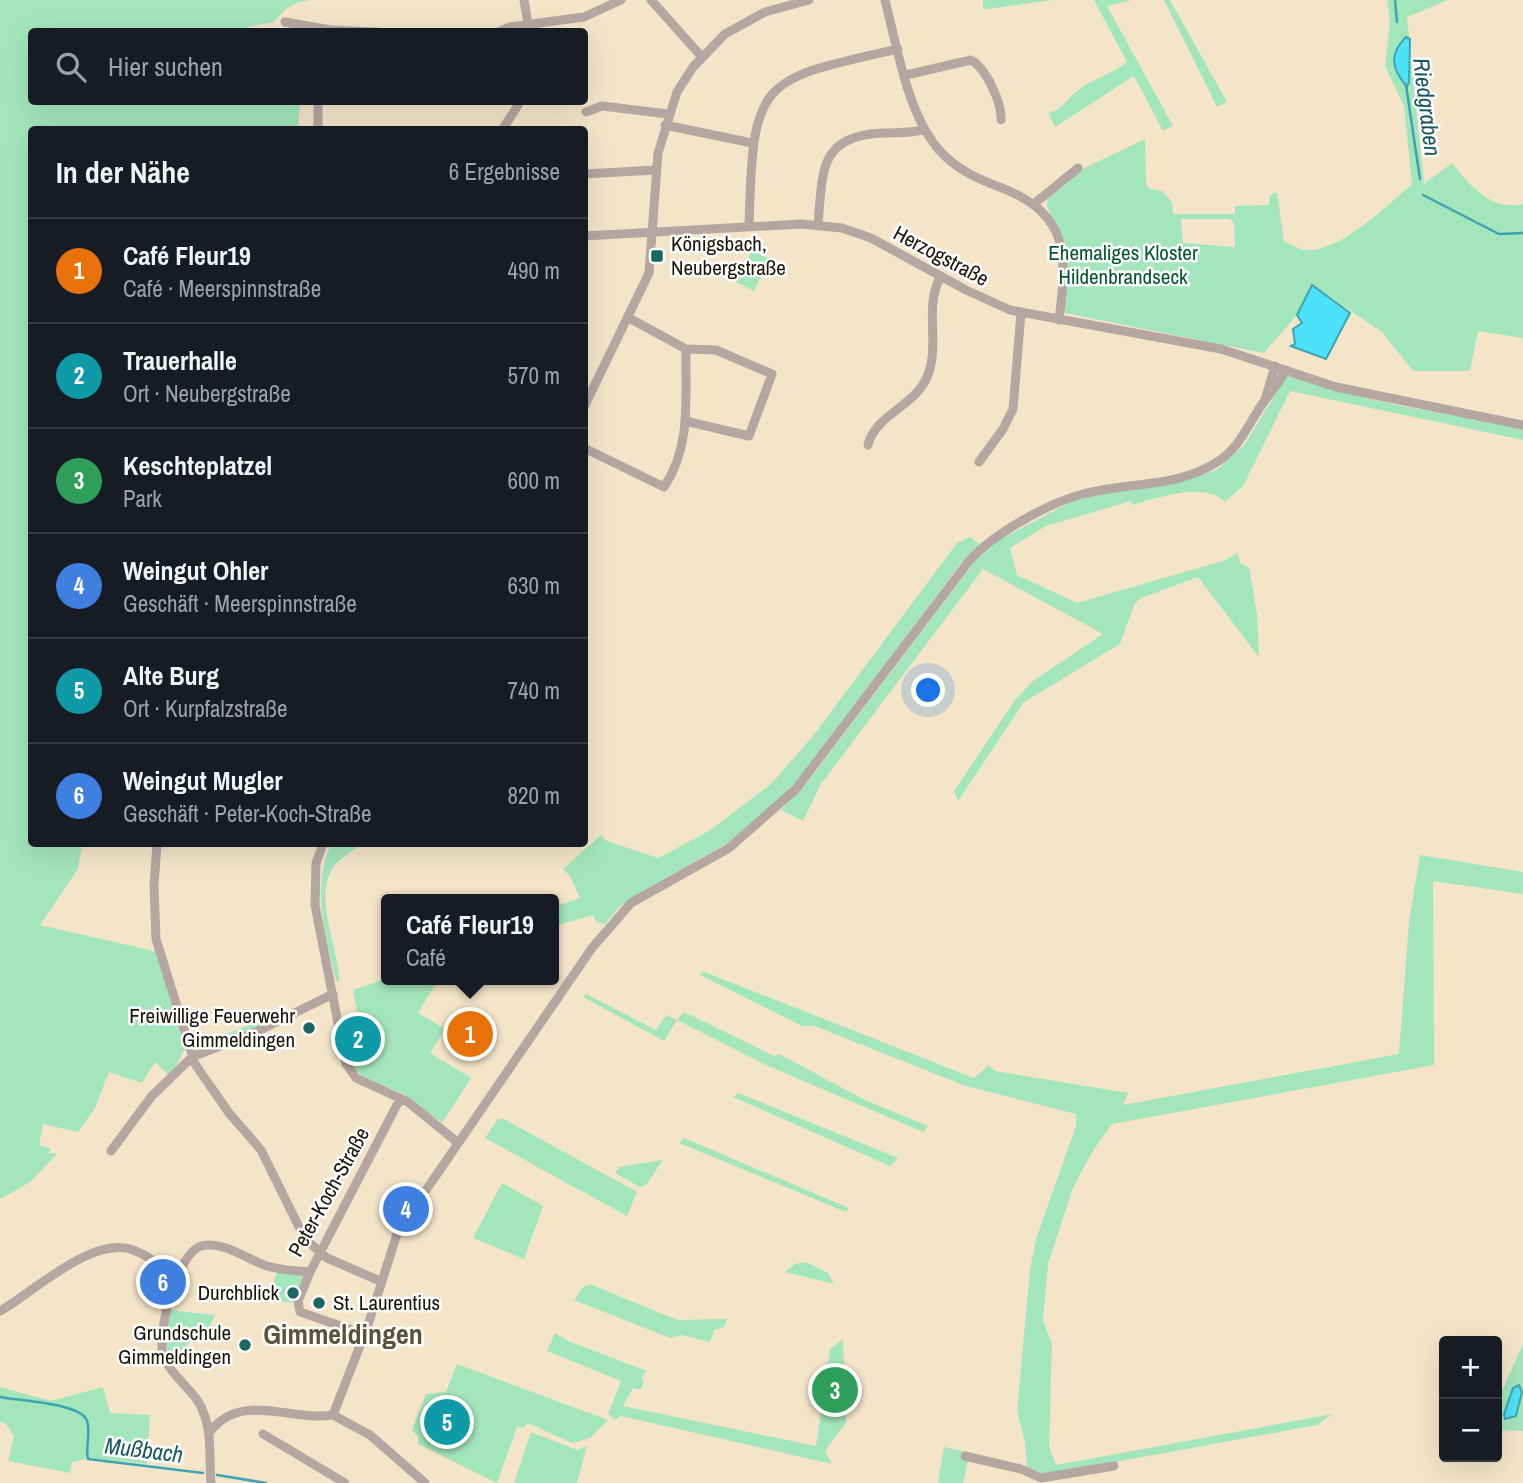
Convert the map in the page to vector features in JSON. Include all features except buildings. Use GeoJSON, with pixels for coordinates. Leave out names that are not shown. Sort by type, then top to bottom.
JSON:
{"type":"FeatureCollection","features":[{"type":"Feature","properties":{"kind":"street"},"geometry":{"type":"LineString","coordinates":[[524,0],[528,24]]}},
{"type":"Feature","properties":{"kind":"street"},"geometry":{"type":"LineString","coordinates":[[513,28],[528,24],[548,27],[584,16],[621,0]]}},
{"type":"Feature","properties":{"kind":"street"},"geometry":{"type":"LineString","coordinates":[[651,0],[702,57]]}},
{"type":"Feature","properties":{"kind":"street"},"geometry":{"type":"LineString","coordinates":[[588,399],[649,273],[656,170],[665,125],[677,92],[702,57],[725,34],[751,18],[809,0]]}},
{"type":"Feature","properties":{"kind":"street"},"geometry":{"type":"LineString","coordinates":[[885,0],[906,75],[925,129],[940,151],[964,171],[1035,203],[1049,217],[1060,243],[1062,289],[1059,320]]}},
{"type":"Feature","properties":{"kind":"street"},"geometry":{"type":"LineString","coordinates":[[285,22],[315,28]]}},
{"type":"Feature","properties":{"kind":"street"},"geometry":{"type":"LineString","coordinates":[[749,226],[752,143],[762,108],[773,92],[792,77],[816,67],[898,49]]}},
{"type":"Feature","properties":{"kind":"street"},"geometry":{"type":"LineString","coordinates":[[906,75],[961,60],[975,62],[996,99],[1001,120]]}},
{"type":"Feature","properties":{"kind":"street"},"geometry":{"type":"LineString","coordinates":[[318,105],[318,126]]}},
{"type":"Feature","properties":{"kind":"street"},"geometry":{"type":"LineString","coordinates":[[505,126],[518,105]]}},
{"type":"Feature","properties":{"kind":"street"},"geometry":{"type":"LineString","coordinates":[[586,112],[602,106],[668,114]]}},
{"type":"Feature","properties":{"kind":"street"},"geometry":{"type":"LineString","coordinates":[[665,125],[752,143]]}},
{"type":"Feature","properties":{"kind":"street"},"geometry":{"type":"LineString","coordinates":[[818,224],[824,169],[836,146],[858,135],[925,129]]}},
{"type":"Feature","properties":{"kind":"street"},"geometry":{"type":"LineString","coordinates":[[1035,203],[1078,168]]}},
{"type":"Feature","properties":{"kind":"street"},"geometry":{"type":"LineString","coordinates":[[588,174],[656,170]]}},
{"type":"Feature","properties":{"kind":"street","name":"Herzogstraße"},"geometry":{"type":"LineString","coordinates":[[588,236],[818,224],[861,233],[996,305],[1021,313],[1221,349],[1336,387],[1523,425]]}},
{"type":"Feature","properties":{"kind":"street"},"geometry":{"type":"LineString","coordinates":[[868,445],[873,432],[914,398],[928,376],[932,361],[933,294],[941,276]]}},
{"type":"Feature","properties":{"kind":"street"},"geometry":{"type":"LineString","coordinates":[[979,461],[1003,429],[1013,409],[1021,313]]}},
{"type":"Feature","properties":{"kind":"street"},"geometry":{"type":"LineString","coordinates":[[629,318],[686,349],[716,350],[769,371],[772,377],[747,437],[685,421]]}},
{"type":"Feature","properties":{"kind":"street"},"geometry":{"type":"LineString","coordinates":[[588,450],[664,487],[675,471],[684,444],[686,349]]}},
{"type":"Feature","properties":{"kind":"street"},"geometry":{"type":"LineString","coordinates":[[1264,401],[1275,366]]}},
{"type":"Feature","properties":{"kind":"street"},"geometry":{"type":"LineString","coordinates":[[333,1415],[364,1334],[394,1238],[447,1156],[620,912],[635,900],[729,848],[796,789],[979,550],[1018,524],[1082,494],[1175,479],[1210,467],[1225,457],[1246,434],[1264,401],[1286,370]]}},
{"type":"Feature","properties":{"kind":"street"},"geometry":{"type":"LineString","coordinates":[[158,847],[154,886],[156,939],[192,1057],[221,1103],[261,1150],[301,1234],[320,1254],[380,1281]]}},
{"type":"Feature","properties":{"kind":"street"},"geometry":{"type":"LineString","coordinates":[[322,847],[316,863],[313,887],[321,945],[333,994],[338,1038],[351,1073],[364,1084],[400,1099],[428,1116],[457,1142]]}},
{"type":"Feature","properties":{"kind":"street"},"geometry":{"type":"LineString","coordinates":[[111,1151],[151,1097],[192,1057],[256,1032],[333,994]]}},
{"type":"Feature","properties":{"kind":"street","name":"Peter-Koch-Straße"},"geometry":{"type":"LineString","coordinates":[[211,1483],[209,1433],[198,1400],[164,1357],[162,1336],[177,1276],[194,1251],[205,1245],[229,1250],[267,1266],[310,1272],[400,1099]]}},
{"type":"Feature","properties":{"kind":"street"},"geometry":{"type":"LineString","coordinates":[[0,1311],[64,1268],[113,1248],[136,1251],[177,1276]]}},
{"type":"Feature","properties":{"kind":"street"},"geometry":{"type":"LineString","coordinates":[[310,1272],[298,1301],[300,1312],[364,1334]]}},
{"type":"Feature","properties":{"kind":"street"},"geometry":{"type":"LineString","coordinates":[[209,1433],[220,1422],[247,1409],[333,1415],[370,1435],[425,1483]]}},
{"type":"Feature","properties":{"kind":"street"},"geometry":{"type":"LineString","coordinates":[[263,1434],[345,1483]]}},
{"type":"Feature","properties":{"kind":"street"},"geometry":{"type":"LineString","coordinates":[[965,1456],[1021,1469],[1036,1479],[1114,1466]]}},
{"type":"Feature","properties":{"kind":"green space"},"geometry":{"type":"Polygon","coordinates":[[[0,0],[311,0],[290,6],[274,22],[248,28],[28,28],[28,105],[300,105],[298,126],[28,126],[28,847],[82,847],[78,869],[40,925],[158,952],[185,1049],[170,1076],[155,1062],[142,1083],[109,1072],[95,1108],[78,1132],[43,1124],[39,1145],[51,1149],[48,1153],[57,1154],[30,1182],[0,1199],[0,0]]]}},
{"type":"Feature","properties":{"kind":"green space"},"geometry":{"type":"Polygon","coordinates":[[[983,0],[1053,0],[987,9],[983,8],[983,0]]]}},
{"type":"Feature","properties":{"kind":"green space"},"geometry":{"type":"Polygon","coordinates":[[[1094,0],[1132,0],[1107,6],[1173,126],[1163,131],[1134,76],[1055,127],[1048,113],[1061,107],[1084,86],[1127,62],[1094,0]]]}},
{"type":"Feature","properties":{"kind":"green space"},"geometry":{"type":"Polygon","coordinates":[[[1164,0],[1170,0],[1227,102],[1217,107],[1164,0]]]}},
{"type":"Feature","properties":{"kind":"green space","name":"Ehemaliges Kloster Hildenbrandseck"},"geometry":{"type":"Polygon","coordinates":[[[1387,0],[1448,0],[1407,17],[1424,184],[1452,163],[1482,195],[1501,204],[1523,204],[1523,338],[1478,331],[1470,371],[1413,371],[1382,332],[1312,285],[1297,315],[1264,353],[1065,313],[1065,244],[1047,207],[1047,199],[1078,171],[1145,139],[1146,184],[1150,189],[1162,191],[1172,202],[1173,214],[1235,214],[1235,206],[1269,205],[1270,195],[1277,192],[1284,241],[1304,250],[1332,245],[1347,237],[1412,184],[1404,106],[1385,66],[1390,22],[1387,0]],[[1181,219],[1183,243],[1235,247],[1234,223],[1230,219],[1181,219]]]}},
{"type":"Feature","properties":{"kind":"green space"},"geometry":{"type":"Polygon","coordinates":[[[752,250],[770,259],[754,291],[736,282],[752,250]]]}},
{"type":"Feature","properties":{"kind":"green space"},"geometry":{"type":"Polygon","coordinates":[[[1287,375],[1374,400],[1523,429],[1523,440],[1290,391],[1243,486],[1225,502],[1217,496],[1194,492],[1167,495],[1133,505],[1131,501],[1046,526],[1010,548],[1017,575],[1077,603],[1226,560],[1237,553],[1241,564],[1249,567],[1257,614],[1259,657],[1198,577],[1141,598],[1135,603],[1120,644],[1024,702],[958,801],[954,791],[1015,700],[1033,681],[1103,634],[983,569],[821,784],[803,821],[781,810],[810,779],[975,561],[999,540],[1080,497],[1190,479],[1218,469],[1245,444],[1287,375]]]}},
{"type":"Feature","properties":{"kind":"green space"},"geometry":{"type":"Polygon","coordinates":[[[970,537],[979,544],[961,563],[798,781],[736,838],[640,893],[619,907],[605,924],[597,922],[593,915],[559,925],[559,905],[580,898],[570,876],[563,869],[601,835],[607,841],[658,858],[709,831],[771,784],[813,736],[957,543],[970,537]]]}},
{"type":"Feature","properties":{"kind":"green space"},"geometry":{"type":"Polygon","coordinates":[[[330,847],[358,847],[336,864],[326,891],[328,922],[339,982],[336,980],[322,911],[325,861],[330,847]]]}},
{"type":"Feature","properties":{"kind":"green space"},"geometry":{"type":"Polygon","coordinates":[[[1420,855],[1523,872],[1523,894],[1433,881],[1434,1065],[1112,1124],[1092,1152],[1073,1188],[1048,1264],[1043,1320],[1052,1344],[1049,1446],[1056,1465],[1333,1414],[1317,1425],[1056,1473],[1038,1473],[1027,1467],[1025,1442],[1017,1411],[1030,1270],[1036,1239],[1076,1126],[1076,1114],[966,1086],[814,1026],[802,1026],[700,975],[702,971],[974,1078],[989,1065],[995,1071],[1128,1093],[1123,1105],[1399,1054],[1409,922],[1420,855]]]}},
{"type":"Feature","properties":{"kind":"green space"},"geometry":{"type":"Polygon","coordinates":[[[381,981],[381,985],[435,985],[418,1013],[445,1029],[430,1053],[471,1078],[442,1123],[405,1095],[362,1076],[354,1068],[345,1034],[348,1024],[356,1027],[358,1018],[353,990],[381,981]]]}},
{"type":"Feature","properties":{"kind":"green space"},"geometry":{"type":"Polygon","coordinates":[[[586,994],[656,1030],[666,1015],[677,1020],[664,1041],[583,997],[586,994]]]}},
{"type":"Feature","properties":{"kind":"green space"},"geometry":{"type":"Polygon","coordinates":[[[293,1009],[290,1015],[197,1051],[188,1036],[193,1034],[198,1039],[207,1041],[293,1009]]]}},
{"type":"Feature","properties":{"kind":"green space"},"geometry":{"type":"Polygon","coordinates":[[[684,1012],[774,1056],[779,1054],[865,1100],[928,1126],[923,1132],[766,1065],[677,1020],[684,1012]]]}},
{"type":"Feature","properties":{"kind":"green space"},"geometry":{"type":"Polygon","coordinates":[[[738,1093],[898,1158],[890,1166],[733,1097],[738,1093]]]}},
{"type":"Feature","properties":{"kind":"green space"},"geometry":{"type":"Polygon","coordinates":[[[498,1119],[504,1119],[637,1192],[627,1216],[485,1138],[498,1119]]]}},
{"type":"Feature","properties":{"kind":"green space"},"geometry":{"type":"Polygon","coordinates":[[[684,1138],[849,1208],[846,1212],[679,1143],[684,1138]]]}},
{"type":"Feature","properties":{"kind":"green space"},"geometry":{"type":"Polygon","coordinates":[[[663,1160],[646,1185],[640,1187],[615,1173],[619,1167],[663,1160]]]}},
{"type":"Feature","properties":{"kind":"green space"},"geometry":{"type":"Polygon","coordinates":[[[502,1183],[543,1206],[524,1259],[473,1238],[502,1183]]]}},
{"type":"Feature","properties":{"kind":"green space"},"geometry":{"type":"Polygon","coordinates":[[[806,1262],[828,1273],[834,1284],[785,1272],[795,1264],[806,1262]]]}},
{"type":"Feature","properties":{"kind":"green space"},"geometry":{"type":"Polygon","coordinates":[[[277,1271],[303,1275],[294,1303],[269,1299],[277,1271]]]}},
{"type":"Feature","properties":{"kind":"green space"},"geometry":{"type":"Polygon","coordinates":[[[590,1284],[677,1320],[727,1319],[724,1327],[714,1330],[710,1342],[682,1335],[670,1338],[574,1300],[582,1288],[590,1284]]]}},
{"type":"Feature","properties":{"kind":"green space"},"geometry":{"type":"Polygon","coordinates":[[[169,1310],[215,1315],[205,1339],[191,1340],[170,1358],[166,1345],[169,1310]]]}},
{"type":"Feature","properties":{"kind":"green space"},"geometry":{"type":"Polygon","coordinates":[[[555,1333],[568,1341],[647,1371],[641,1378],[644,1380],[641,1390],[633,1388],[623,1406],[816,1446],[830,1349],[843,1339],[846,1423],[825,1451],[832,1464],[621,1416],[615,1420],[608,1414],[621,1381],[547,1351],[555,1333]]]}},
{"type":"Feature","properties":{"kind":"green space"},"geometry":{"type":"Polygon","coordinates":[[[1523,1344],[1523,1431],[1502,1430],[1502,1391],[1523,1344]]]}},
{"type":"Feature","properties":{"kind":"green space"},"geometry":{"type":"Polygon","coordinates":[[[457,1364],[608,1420],[590,1438],[572,1443],[528,1423],[523,1428],[517,1427],[497,1483],[418,1444],[418,1437],[412,1430],[426,1394],[446,1392],[457,1364]]]}},
{"type":"Feature","properties":{"kind":"green space"},"geometry":{"type":"Polygon","coordinates":[[[0,1387],[51,1401],[103,1387],[110,1413],[150,1415],[147,1464],[90,1458],[72,1462],[70,1473],[8,1461],[14,1436],[6,1424],[0,1422],[0,1387]]]}},
{"type":"Feature","properties":{"kind":"green space"},"geometry":{"type":"Polygon","coordinates":[[[531,1432],[577,1450],[587,1446],[577,1483],[514,1483],[531,1432]]]}},
{"type":"Feature","properties":{"kind":"green space"},"geometry":{"type":"Polygon","coordinates":[[[944,1447],[970,1453],[963,1483],[938,1483],[944,1447]]]}},
{"type":"Feature","properties":{"kind":"water"},"geometry":{"type":"Polygon","coordinates":[[[1406,37],[1410,39],[1407,87],[1394,62],[1396,50],[1406,37]]]}},
{"type":"Feature","properties":{"kind":"water"},"geometry":{"type":"Polygon","coordinates":[[[1312,285],[1350,313],[1326,359],[1291,346],[1295,344],[1293,329],[1302,323],[1297,315],[1312,285]]]}},
{"type":"Feature","properties":{"kind":"water"},"geometry":{"type":"Polygon","coordinates":[[[1519,1385],[1522,1392],[1516,1416],[1505,1419],[1504,1414],[1513,1388],[1519,1385]]]}},
{"type":"Feature","properties":{"kind":"waterway"},"geometry":{"type":"LineString","coordinates":[[1395,0],[1397,22]]}},
{"type":"Feature","properties":{"kind":"waterway","name":"Riedgraben"},"geometry":{"type":"LineString","coordinates":[[1406,85],[1420,179]]}},
{"type":"Feature","properties":{"kind":"waterway","name":"Riedgraben"},"geometry":{"type":"LineString","coordinates":[[1423,195],[1499,234],[1523,233]]}},
{"type":"Feature","properties":{"kind":"waterway","name":"Mußbach"},"geometry":{"type":"LineString","coordinates":[[0,1397],[62,1407],[83,1415],[88,1426],[88,1459],[203,1473]]}},
{"type":"Feature","properties":{"kind":"waterway","name":"Mußbach"},"geometry":{"type":"LineString","coordinates":[[217,1475],[266,1483]]}},
{"type":"Feature","properties":{"kind":"place","name":"Königsbach, Neubergstraße"},"geometry":{"type":"Point","coordinates":[657,256]}},
{"type":"Feature","properties":{"kind":"place","name":"Freiwillige Feuerwehr Gimmeldingen"},"geometry":{"type":"Point","coordinates":[309,1028]}},
{"type":"Feature","properties":{"kind":"place","name":"Café Fleur19"},"geometry":{"type":"Point","coordinates":[470,1034]}},
{"type":"Feature","properties":{"kind":"place","name":"Trauerhalle"},"geometry":{"type":"Point","coordinates":[358,1039]}},
{"type":"Feature","properties":{"kind":"place","name":"Weingut Ohler"},"geometry":{"type":"Point","coordinates":[406,1209]}},
{"type":"Feature","properties":{"kind":"place","name":"Weingut Mugler"},"geometry":{"type":"Point","coordinates":[163,1282]}},
{"type":"Feature","properties":{"kind":"place","name":"Durchblick"},"geometry":{"type":"Point","coordinates":[293,1293]}},
{"type":"Feature","properties":{"kind":"place","name":"St. Laurentius"},"geometry":{"type":"Point","coordinates":[319,1303]}},
{"type":"Feature","properties":{"kind":"place","name":"Grundschule Gimmeldingen"},"geometry":{"type":"Point","coordinates":[245,1345]}},
{"type":"Feature","properties":{"kind":"place","name":"Keschteplatzel"},"geometry":{"type":"Point","coordinates":[835,1390]}},
{"type":"Feature","properties":{"kind":"place","name":"Alte Burg"},"geometry":{"type":"Point","coordinates":[447,1422]}},
{"type":"Feature","properties":{"kind":"district","name":"Gimmeldingen"},"geometry":{"type":"Point","coordinates":[343,1334]}}]}
